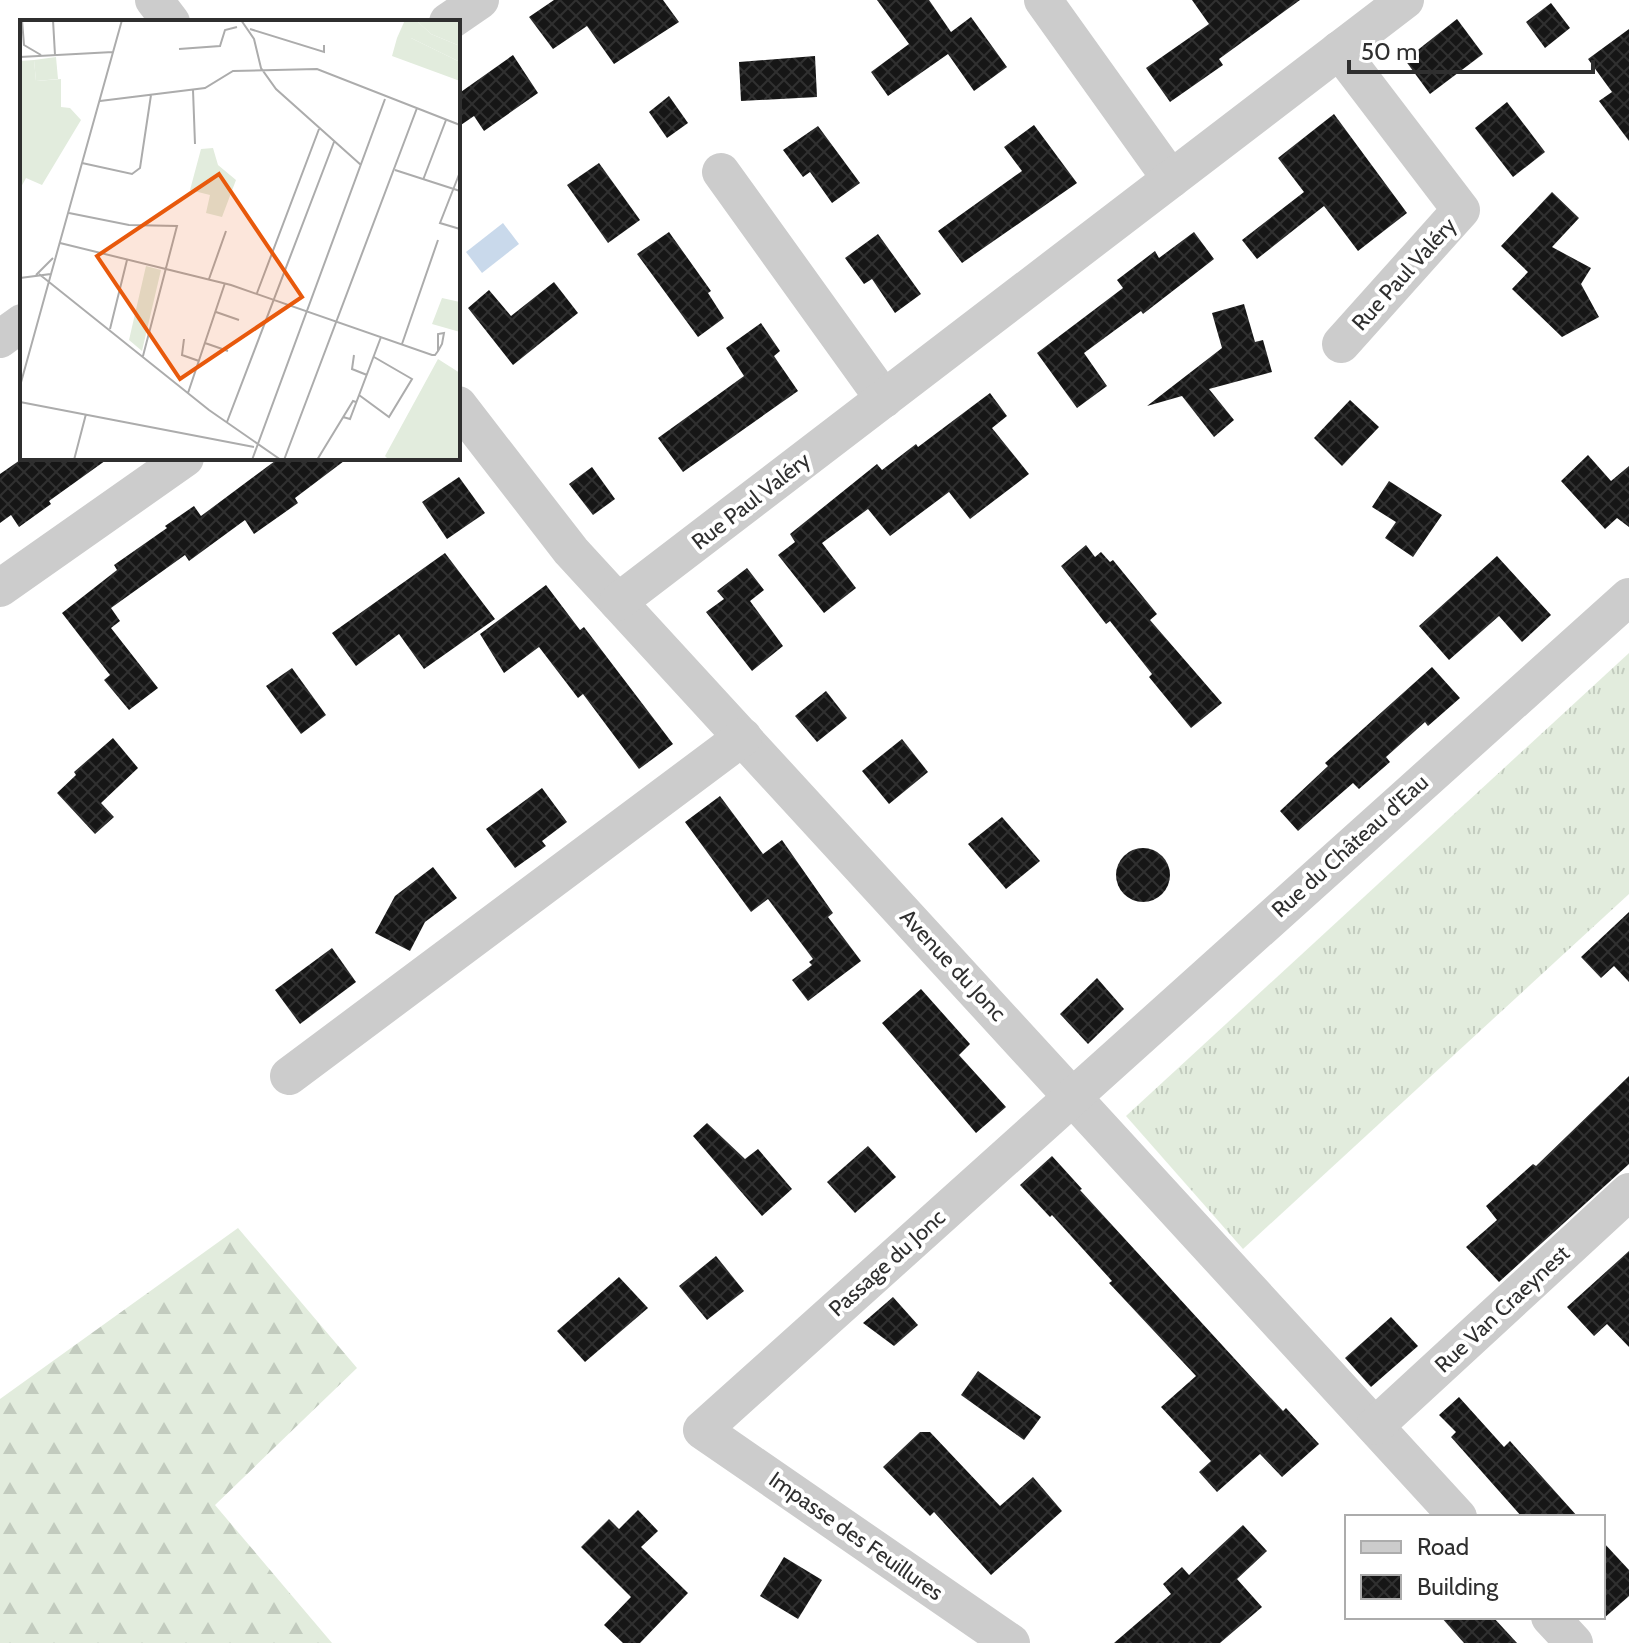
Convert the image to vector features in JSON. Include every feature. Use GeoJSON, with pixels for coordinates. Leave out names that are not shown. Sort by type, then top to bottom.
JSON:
{"type":"FeatureCollection","features":[{"type":"Feature","properties":{"kind":"street"},"geometry":{"type":"LineString","coordinates":[[154,0],[169,20]]}},
{"type":"Feature","properties":{"kind":"street"},"geometry":{"type":"LineString","coordinates":[[451,20],[480,0]]}},
{"type":"Feature","properties":{"kind":"street"},"geometry":{"type":"LineString","coordinates":[[1043,0],[1171,179]]}},
{"type":"Feature","properties":{"kind":"street","name":"Rue Paul Valéry"},"geometry":{"type":"LineString","coordinates":[[618,602],[1405,0]]}},
{"type":"Feature","properties":{"kind":"street","name":"Rue Paul Valéry"},"geometry":{"type":"LineString","coordinates":[[1339,50],[1461,210],[1341,344]]}},
{"type":"Feature","properties":{"kind":"street"},"geometry":{"type":"LineString","coordinates":[[721,172],[884,399]]}},
{"type":"Feature","properties":{"kind":"street"},"geometry":{"type":"LineString","coordinates":[[0,339],[20,324]]}},
{"type":"Feature","properties":{"kind":"street","name":"Avenue du Jonc"},"geometry":{"type":"LineString","coordinates":[[460,408],[571,551],[1456,1515]]}},
{"type":"Feature","properties":{"kind":"street"},"geometry":{"type":"LineString","coordinates":[[0,588],[182,460]]}},
{"type":"Feature","properties":{"kind":"street","name":"Rue du Château d'Eau"},"geometry":{"type":"LineString","coordinates":[[1072,1096],[1629,597]]}},
{"type":"Feature","properties":{"kind":"street"},"geometry":{"type":"LineString","coordinates":[[289,1076],[743,737]]}},
{"type":"Feature","properties":{"kind":"street","name":"Passage du Jonc"},"geometry":{"type":"LineString","coordinates":[[702,1430],[1072,1096]]}},
{"type":"Feature","properties":{"kind":"street","name":"Rue Van Craeynest"},"geometry":{"type":"LineString","coordinates":[[1375,1426],[1629,1192]]}},
{"type":"Feature","properties":{"kind":"street","name":"Impasse des Feuillures"},"geometry":{"type":"LineString","coordinates":[[702,1430],[1011,1643]]}},
{"type":"Feature","properties":{"kind":"street"},"geometry":{"type":"LineString","coordinates":[[1552,1619],[1574,1643]]}},
{"type":"Feature","properties":{"kind":"green space"},"geometry":{"type":"Polygon","coordinates":[[[1629,653],[1629,894],[1243,1249],[1126,1116],[1629,653]]]}},
{"type":"Feature","properties":{"kind":"green space"},"geometry":{"type":"Polygon","coordinates":[[[238,1228],[357,1368],[215,1505],[332,1643],[0,1643],[0,1399],[238,1228]]]}},
{"type":"Feature","properties":{"kind":"water"},"geometry":{"type":"Polygon","coordinates":[[[503,223],[519,244],[482,273],[466,252],[503,223]]]}},
{"type":"Feature","properties":{"kind":"building"},"geometry":{"type":"Polygon","coordinates":[[[554,0],[663,0],[679,22],[614,64],[587,26],[553,49],[529,17],[554,0]]]}},
{"type":"Feature","properties":{"kind":"building"},"geometry":{"type":"Polygon","coordinates":[[[877,0],[929,0],[951,32],[971,17],[1007,67],[974,91],[948,54],[888,96],[871,72],[909,44],[877,0]]]}},
{"type":"Feature","properties":{"kind":"building"},"geometry":{"type":"Polygon","coordinates":[[[1192,0],[1300,0],[1219,59],[1223,65],[1170,102],[1146,68],[1209,24],[1192,0]]]}},
{"type":"Feature","properties":{"kind":"building"},"geometry":{"type":"Polygon","coordinates":[[[1551,3],[1570,28],[1545,48],[1526,22],[1551,3]]]}},
{"type":"Feature","properties":{"kind":"building"},"geometry":{"type":"Polygon","coordinates":[[[1457,19],[1483,54],[1430,94],[1405,60],[1457,19]]]}},
{"type":"Feature","properties":{"kind":"building"},"geometry":{"type":"Polygon","coordinates":[[[1629,29],[1629,141],[1599,101],[1612,92],[1588,59],[1629,29]]]}},
{"type":"Feature","properties":{"kind":"building"},"geometry":{"type":"Polygon","coordinates":[[[513,55],[538,93],[484,131],[474,116],[460,126],[460,93],[513,55]]]}},
{"type":"Feature","properties":{"kind":"building"},"geometry":{"type":"Polygon","coordinates":[[[815,56],[817,97],[741,101],[739,62],[815,56]]]}},
{"type":"Feature","properties":{"kind":"building"},"geometry":{"type":"Polygon","coordinates":[[[669,96],[688,123],[667,138],[649,112],[669,96]]]}},
{"type":"Feature","properties":{"kind":"building"},"geometry":{"type":"Polygon","coordinates":[[[1507,102],[1545,152],[1513,177],[1475,128],[1507,102]]]}},
{"type":"Feature","properties":{"kind":"building"},"geometry":{"type":"Polygon","coordinates":[[[1334,114],[1407,213],[1358,251],[1324,206],[1257,259],[1242,240],[1304,192],[1278,158],[1334,114]]]}},
{"type":"Feature","properties":{"kind":"building"},"geometry":{"type":"Polygon","coordinates":[[[1034,125],[1077,183],[962,263],[938,231],[1022,171],[1004,147],[1034,125]]]}},
{"type":"Feature","properties":{"kind":"building"},"geometry":{"type":"Polygon","coordinates":[[[818,126],[860,183],[832,203],[810,172],[803,177],[783,150],[818,126]]]}},
{"type":"Feature","properties":{"kind":"building"},"geometry":{"type":"Polygon","coordinates":[[[599,163],[640,220],[608,243],[567,185],[599,163]]]}},
{"type":"Feature","properties":{"kind":"building"},"geometry":{"type":"Polygon","coordinates":[[[1552,192],[1579,218],[1552,247],[1591,268],[1581,284],[1599,317],[1562,337],[1512,289],[1528,272],[1501,246],[1552,192]]]}},
{"type":"Feature","properties":{"kind":"building"},"geometry":{"type":"Polygon","coordinates":[[[669,232],[711,291],[708,293],[724,318],[698,337],[637,254],[669,232]]]}},
{"type":"Feature","properties":{"kind":"building"},"geometry":{"type":"Polygon","coordinates":[[[1194,232],[1214,259],[1143,314],[1141,311],[1084,353],[1107,386],[1077,408],[1037,353],[1123,288],[1117,280],[1155,251],[1159,258],[1194,232]]]}},
{"type":"Feature","properties":{"kind":"building"},"geometry":{"type":"Polygon","coordinates":[[[878,234],[921,294],[895,313],[872,279],[864,284],[845,258],[878,234]]]}},
{"type":"Feature","properties":{"kind":"building"},"geometry":{"type":"Polygon","coordinates":[[[554,282],[578,313],[513,365],[468,308],[489,290],[511,316],[554,282]]]}},
{"type":"Feature","properties":{"kind":"building"},"geometry":{"type":"Polygon","coordinates":[[[1244,304],[1255,342],[1263,340],[1272,372],[1209,389],[1234,420],[1214,437],[1182,396],[1147,406],[1222,348],[1212,313],[1244,304]]]}},
{"type":"Feature","properties":{"kind":"building"},"geometry":{"type":"Polygon","coordinates":[[[761,323],[780,351],[774,356],[798,391],[683,472],[658,438],[744,376],[726,348],[761,323]]]}},
{"type":"Feature","properties":{"kind":"building"},"geometry":{"type":"Polygon","coordinates":[[[990,393],[1007,416],[992,428],[1029,474],[970,519],[949,492],[890,536],[868,509],[822,543],[856,588],[824,613],[778,555],[795,542],[790,534],[877,464],[882,470],[990,393]]]}},
{"type":"Feature","properties":{"kind":"building"},"geometry":{"type":"Polygon","coordinates":[[[1350,400],[1379,427],[1342,466],[1314,438],[1350,400]]]}},
{"type":"Feature","properties":{"kind":"building"},"geometry":{"type":"Polygon","coordinates":[[[1588,455],[1611,481],[1629,466],[1629,527],[1617,518],[1605,529],[1561,481],[1588,455]]]}},
{"type":"Feature","properties":{"kind":"building"},"geometry":{"type":"Polygon","coordinates":[[[20,460],[106,460],[19,527],[11,515],[0,523],[0,474],[20,460]]]}},
{"type":"Feature","properties":{"kind":"building"},"geometry":{"type":"Polygon","coordinates":[[[276,460],[345,460],[295,498],[298,503],[254,534],[245,520],[189,561],[185,555],[111,608],[120,621],[111,628],[158,688],[129,710],[104,680],[110,675],[62,613],[117,570],[114,565],[167,528],[165,526],[194,506],[201,516],[276,460]]]}},
{"type":"Feature","properties":{"kind":"building"},"geometry":{"type":"Polygon","coordinates":[[[592,467],[615,499],[593,515],[569,484],[592,467]]]}},
{"type":"Feature","properties":{"kind":"building"},"geometry":{"type":"Polygon","coordinates":[[[459,477],[485,513],[447,539],[422,502],[459,477]]]}},
{"type":"Feature","properties":{"kind":"building"},"geometry":{"type":"Polygon","coordinates":[[[1389,481],[1442,515],[1413,557],[1385,538],[1396,522],[1372,507],[1389,481]]]}},
{"type":"Feature","properties":{"kind":"building"},"geometry":{"type":"Polygon","coordinates":[[[1086,545],[1095,557],[1101,552],[1110,562],[1113,560],[1157,614],[1150,620],[1222,703],[1191,728],[1149,677],[1152,674],[1110,621],[1106,624],[1061,566],[1086,545]]]}},
{"type":"Feature","properties":{"kind":"building"},"geometry":{"type":"Polygon","coordinates":[[[445,553],[495,619],[424,669],[399,634],[356,666],[332,633],[445,553]]]}},
{"type":"Feature","properties":{"kind":"building"},"geometry":{"type":"Polygon","coordinates":[[[1497,556],[1551,615],[1522,642],[1499,616],[1449,660],[1419,626],[1497,556]]]}},
{"type":"Feature","properties":{"kind":"building"},"geometry":{"type":"Polygon","coordinates":[[[747,568],[764,590],[750,601],[783,646],[752,671],[706,612],[724,599],[717,591],[747,568]]]}},
{"type":"Feature","properties":{"kind":"building"},"geometry":{"type":"Polygon","coordinates":[[[546,585],[580,630],[584,627],[673,744],[639,769],[583,694],[578,698],[539,647],[504,673],[480,634],[546,585]]]}},
{"type":"Feature","properties":{"kind":"building"},"geometry":{"type":"Polygon","coordinates":[[[1432,667],[1460,698],[1428,726],[1425,722],[1386,757],[1390,762],[1359,789],[1353,783],[1298,831],[1280,811],[1328,766],[1325,763],[1432,667]]]}},
{"type":"Feature","properties":{"kind":"building"},"geometry":{"type":"Polygon","coordinates":[[[292,668],[326,715],[301,734],[266,686],[292,668]]]}},
{"type":"Feature","properties":{"kind":"building"},"geometry":{"type":"Polygon","coordinates":[[[826,691],[847,718],[817,742],[795,716],[826,691]]]}},
{"type":"Feature","properties":{"kind":"building"},"geometry":{"type":"Polygon","coordinates":[[[113,738],[138,768],[101,803],[114,817],[95,834],[57,793],[76,775],[74,772],[113,738]]]}},
{"type":"Feature","properties":{"kind":"building"},"geometry":{"type":"Polygon","coordinates":[[[902,739],[928,772],[889,804],[862,771],[902,739]]]}},
{"type":"Feature","properties":{"kind":"building"},"geometry":{"type":"Polygon","coordinates":[[[542,788],[567,822],[542,841],[546,846],[515,868],[486,829],[542,788]]]}},
{"type":"Feature","properties":{"kind":"building"},"geometry":{"type":"Polygon","coordinates":[[[720,796],[763,854],[782,840],[833,913],[828,917],[861,961],[808,1001],[792,980],[812,965],[809,962],[813,959],[768,899],[751,912],[685,822],[720,796]]]}},
{"type":"Feature","properties":{"kind":"building"},"geometry":{"type":"Polygon","coordinates":[[[1002,817],[1040,861],[1006,889],[968,844],[1002,817]]]}},
{"type":"Feature","properties":{"kind":"building"},"geometry":{"type":"Polygon","coordinates":[[[1143,848],[1162,856],[1170,875],[1162,894],[1143,902],[1124,894],[1116,875],[1124,856],[1143,848]]]}},
{"type":"Feature","properties":{"kind":"building"},"geometry":{"type":"Polygon","coordinates":[[[433,867],[457,898],[425,922],[410,951],[375,933],[395,896],[433,867]]]}},
{"type":"Feature","properties":{"kind":"building"},"geometry":{"type":"Polygon","coordinates":[[[1629,912],[1629,982],[1614,966],[1601,978],[1581,957],[1629,912]]]}},
{"type":"Feature","properties":{"kind":"building"},"geometry":{"type":"Polygon","coordinates":[[[332,948],[356,982],[300,1024],[275,990],[332,948]]]}},
{"type":"Feature","properties":{"kind":"building"},"geometry":{"type":"Polygon","coordinates":[[[1097,978],[1124,1009],[1088,1044],[1060,1014],[1097,978]]]}},
{"type":"Feature","properties":{"kind":"building"},"geometry":{"type":"Polygon","coordinates":[[[921,989],[970,1044],[959,1055],[1006,1107],[976,1133],[882,1023],[921,989]]]}},
{"type":"Feature","properties":{"kind":"building"},"geometry":{"type":"Polygon","coordinates":[[[1629,1076],[1629,1164],[1499,1282],[1466,1247],[1497,1220],[1486,1206],[1533,1164],[1536,1166],[1629,1076]]]}},
{"type":"Feature","properties":{"kind":"building"},"geometry":{"type":"Polygon","coordinates":[[[707,1123],[745,1159],[758,1149],[792,1189],[762,1216],[693,1136],[707,1123]]]}},
{"type":"Feature","properties":{"kind":"building"},"geometry":{"type":"Polygon","coordinates":[[[868,1146],[896,1177],[855,1213],[827,1182],[868,1146]]]}},
{"type":"Feature","properties":{"kind":"building"},"geometry":{"type":"Polygon","coordinates":[[[1052,1156],[1255,1381],[1283,1411],[1286,1408],[1319,1444],[1282,1477],[1260,1454],[1217,1492],[1199,1472],[1211,1461],[1161,1407],[1196,1376],[1109,1283],[1112,1281],[1052,1215],[1050,1217],[1020,1185],[1052,1156]]]}},
{"type":"Feature","properties":{"kind":"building"},"geometry":{"type":"Polygon","coordinates":[[[1629,1251],[1629,1347],[1607,1324],[1594,1336],[1567,1307],[1629,1251]]]}},
{"type":"Feature","properties":{"kind":"building"},"geometry":{"type":"Polygon","coordinates":[[[716,1256],[744,1291],[707,1320],[679,1286],[716,1256]]]}},
{"type":"Feature","properties":{"kind":"building"},"geometry":{"type":"Polygon","coordinates":[[[619,1277],[648,1308],[585,1362],[557,1331],[619,1277]]]}},
{"type":"Feature","properties":{"kind":"building"},"geometry":{"type":"Polygon","coordinates":[[[893,1297],[918,1325],[894,1346],[863,1323],[893,1297]]]}},
{"type":"Feature","properties":{"kind":"building"},"geometry":{"type":"Polygon","coordinates":[[[1391,1317],[1418,1346],[1371,1387],[1345,1358],[1391,1317]]]}},
{"type":"Feature","properties":{"kind":"building"},"geometry":{"type":"Polygon","coordinates":[[[978,1371],[1041,1417],[1024,1440],[961,1395],[978,1371]]]}},
{"type":"Feature","properties":{"kind":"building"},"geometry":{"type":"Polygon","coordinates":[[[1459,1397],[1504,1447],[1510,1441],[1576,1515],[1520,1515],[1451,1437],[1456,1432],[1439,1415],[1459,1397]]]}},
{"type":"Feature","properties":{"kind":"building"},"geometry":{"type":"Polygon","coordinates":[[[920,1432],[930,1432],[1000,1506],[1033,1477],[1062,1511],[991,1575],[934,1512],[930,1516],[883,1467],[920,1432]]]}},
{"type":"Feature","properties":{"kind":"building"},"geometry":{"type":"Polygon","coordinates":[[[638,1510],[658,1531],[641,1547],[688,1593],[640,1643],[623,1643],[604,1625],[631,1597],[581,1547],[609,1519],[619,1529],[638,1510]]]}},
{"type":"Feature","properties":{"kind":"building"},"geometry":{"type":"Polygon","coordinates":[[[1243,1525],[1267,1551],[1237,1579],[1262,1607],[1220,1643],[1114,1643],[1171,1594],[1163,1584],[1182,1567],[1189,1575],[1243,1525]]]}},
{"type":"Feature","properties":{"kind":"building"},"geometry":{"type":"Polygon","coordinates":[[[1605,1544],[1629,1570],[1629,1596],[1605,1617],[1605,1544]]]}},
{"type":"Feature","properties":{"kind":"building"},"geometry":{"type":"Polygon","coordinates":[[[784,1557],[822,1580],[798,1619],[760,1596],[784,1557]]]}},
{"type":"Feature","properties":{"kind":"building"},"geometry":{"type":"Polygon","coordinates":[[[1443,1619],[1495,1619],[1517,1643],[1464,1643],[1443,1619]]]}}]}
